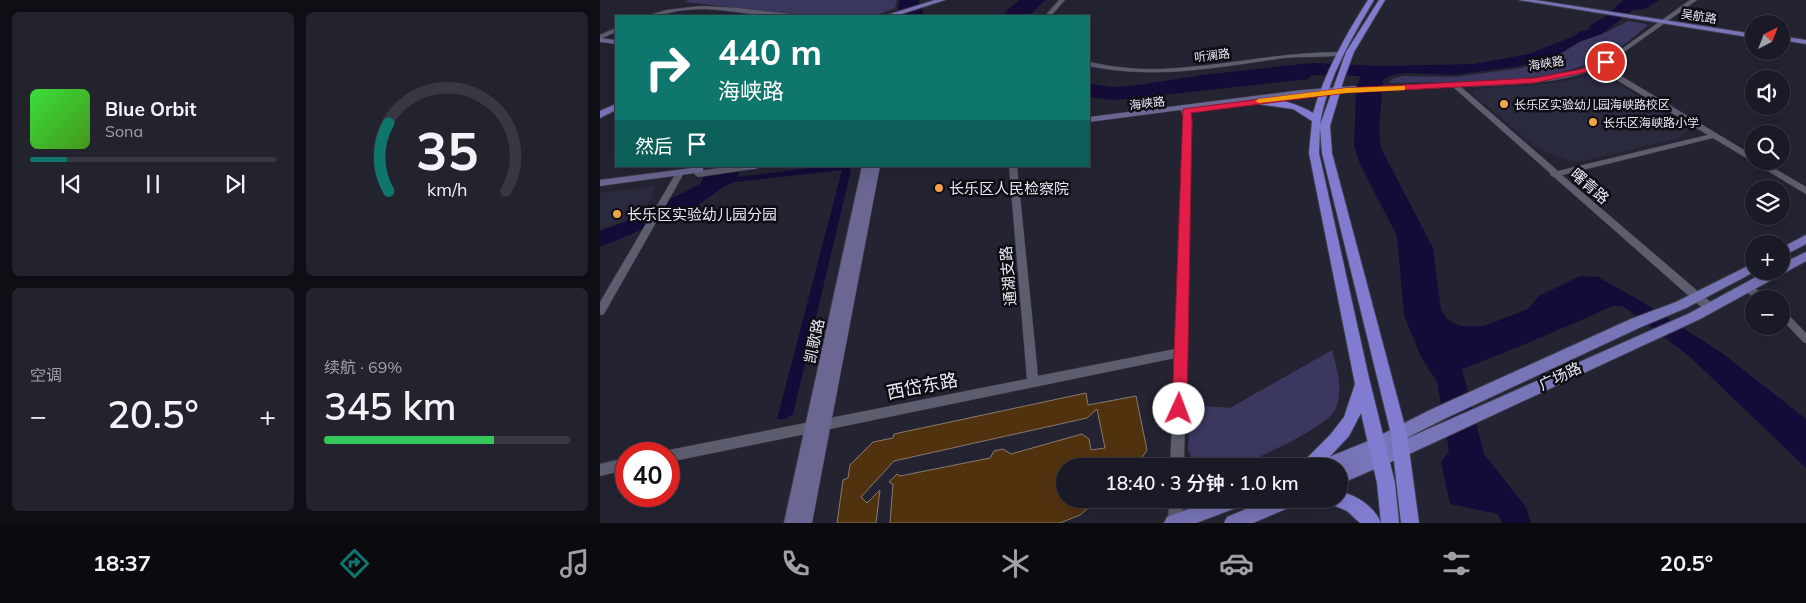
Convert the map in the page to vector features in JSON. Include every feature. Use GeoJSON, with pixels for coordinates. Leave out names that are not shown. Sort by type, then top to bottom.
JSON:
{"type":"FeatureCollection","features":[{"type":"Feature","properties":{"kind":"highway"},"geometry":{"type":"LineString","coordinates":[[1371,0],[1335,63],[1326,126],[1327,154],[1400,442],[1410,523]]}},
{"type":"Feature","properties":{"kind":"highway"},"geometry":{"type":"LineString","coordinates":[[1382,0],[1350,52],[1346,64],[1316,120],[1313,134],[1314,153],[1361,378],[1386,483],[1390,523]]}},
{"type":"Feature","properties":{"kind":"highway"},"geometry":{"type":"LineString","coordinates":[[1257,101],[1290,104],[1305,111],[1316,120]]}},
{"type":"Feature","properties":{"kind":"highway"},"geometry":{"type":"LineString","coordinates":[[1318,458],[1340,437],[1353,418],[1359,402],[1361,378]]}},
{"type":"Feature","properties":{"kind":"highway"},"geometry":{"type":"LineString","coordinates":[[1348,502],[1362,511],[1372,523]]}},
{"type":"Feature","properties":{"kind":"main road"},"geometry":{"type":"LineString","coordinates":[[923,7],[942,0]]}},
{"type":"Feature","properties":{"kind":"main road"},"geometry":{"type":"LineString","coordinates":[[896,15],[952,0]]}},
{"type":"Feature","properties":{"kind":"main road","name":"吴航路"},"geometry":{"type":"LineString","coordinates":[[1522,0],[1745,34]]}},
{"type":"Feature","properties":{"kind":"main road","name":"吴航路"},"geometry":{"type":"LineString","coordinates":[[1538,0],[1604,12]]}},
{"type":"Feature","properties":{"kind":"main road"},"geometry":{"type":"LineString","coordinates":[[600,38],[615,42]]}},
{"type":"Feature","properties":{"kind":"main road"},"geometry":{"type":"LineString","coordinates":[[1790,40],[1806,43]]}},
{"type":"Feature","properties":{"kind":"main road","name":"海峡路"},"geometry":{"type":"LineString","coordinates":[[1185,109],[1257,101],[1332,87]]}},
{"type":"Feature","properties":{"kind":"main road","name":"海峡路"},"geometry":{"type":"LineString","coordinates":[[1090,122],[1332,87],[1353,89]]}},
{"type":"Feature","properties":{"kind":"main road"},"geometry":{"type":"LineString","coordinates":[[600,110],[615,103]]}},
{"type":"Feature","properties":{"kind":"main road"},"geometry":{"type":"LineString","coordinates":[[600,115],[615,108]]}},
{"type":"Feature","properties":{"kind":"main road","name":"凯歌路"},"geometry":{"type":"LineString","coordinates":[[804,523],[819,425],[867,167]]}},
{"type":"Feature","properties":{"kind":"main road","name":"凯歌路"},"geometry":{"type":"LineString","coordinates":[[792,523],[819,425],[875,167]]}},
{"type":"Feature","properties":{"kind":"main road"},"geometry":{"type":"LineString","coordinates":[[600,185],[699,172]]}},
{"type":"Feature","properties":{"kind":"main road"},"geometry":{"type":"LineString","coordinates":[[1790,248],[1806,239]]}},
{"type":"Feature","properties":{"kind":"main road"},"geometry":{"type":"LineString","coordinates":[[1790,264],[1806,256]]}},
{"type":"Feature","properties":{"kind":"main road","name":"广场路"},"geometry":{"type":"LineString","coordinates":[[1400,442],[1436,415],[1636,323],[1673,309],[1745,272]]}},
{"type":"Feature","properties":{"kind":"main road","name":"广场路"},"geometry":{"type":"LineString","coordinates":[[1348,471],[1379,452],[1400,442],[1439,432],[1710,308],[1762,280]]}},
{"type":"Feature","properties":{"kind":"main road","name":"广场路"},"geometry":{"type":"LineString","coordinates":[[1348,460],[1379,452]]}},
{"type":"Feature","properties":{"kind":"main road"},"geometry":{"type":"LineString","coordinates":[[1174,523],[1214,508]]}},
{"type":"Feature","properties":{"kind":"main road"},"geometry":{"type":"LineString","coordinates":[[1233,523],[1268,508]]}},
{"type":"Feature","properties":{"kind":"street"},"geometry":{"type":"LineString","coordinates":[[1049,15],[1062,0]]}},
{"type":"Feature","properties":{"kind":"street","name":"海峡路"},"geometry":{"type":"LineString","coordinates":[[1353,89],[1534,81],[1574,73],[1611,59],[1688,0]]}},
{"type":"Feature","properties":{"kind":"street","name":"海峡路"},"geometry":{"type":"LineString","coordinates":[[1662,21],[1694,0]]}},
{"type":"Feature","properties":{"kind":"street"},"geometry":{"type":"LineString","coordinates":[[652,15],[674,8],[697,6],[781,15]]}},
{"type":"Feature","properties":{"kind":"street"},"geometry":{"type":"LineString","coordinates":[[600,38],[615,30]]}},
{"type":"Feature","properties":{"kind":"street","name":"听澜路"},"geometry":{"type":"LineString","coordinates":[[1090,64],[1116,69],[1158,72],[1291,56],[1339,54]]}},
{"type":"Feature","properties":{"kind":"street"},"geometry":{"type":"LineString","coordinates":[[1596,65],[1745,154]]}},
{"type":"Feature","properties":{"kind":"street","name":"曙青路"},"geometry":{"type":"LineString","coordinates":[[1453,85],[1710,308]]}},
{"type":"Feature","properties":{"kind":"street"},"geometry":{"type":"LineString","coordinates":[[1177,458],[1188,119],[1185,109]]}},
{"type":"Feature","properties":{"kind":"street"},"geometry":{"type":"LineString","coordinates":[[1554,174],[1713,136]]}},
{"type":"Feature","properties":{"kind":"street"},"geometry":{"type":"LineString","coordinates":[[699,172],[726,167]]}},
{"type":"Feature","properties":{"kind":"street"},"geometry":{"type":"LineString","coordinates":[[699,172],[751,167]]}},
{"type":"Feature","properties":{"kind":"street","name":"通湖支路"},"geometry":{"type":"LineString","coordinates":[[1013,167],[1033,383]]}},
{"type":"Feature","properties":{"kind":"street"},"geometry":{"type":"LineString","coordinates":[[1772,170],[1806,190]]}},
{"type":"Feature","properties":{"kind":"street"},"geometry":{"type":"LineString","coordinates":[[600,310],[679,175]]}},
{"type":"Feature","properties":{"kind":"street"},"geometry":{"type":"LineString","coordinates":[[1790,323],[1806,340]]}},
{"type":"Feature","properties":{"kind":"street","name":"西岱东路"},"geometry":{"type":"LineString","coordinates":[[680,454],[1182,352]]}},
{"type":"Feature","properties":{"kind":"street"},"geometry":{"type":"LineString","coordinates":[[600,470],[615,467]]}},
{"type":"Feature","properties":{"kind":"street"},"geometry":{"type":"LineString","coordinates":[[1174,523],[1175,508]]}},
{"type":"Feature","properties":{"kind":"shaded area"},"geometry":{"type":"Polygon","coordinates":[[[688,0],[897,1],[895,8],[878,15],[800,15],[684,2],[688,0]]]}},
{"type":"Feature","properties":{"kind":"shaded area"},"geometry":{"type":"Polygon","coordinates":[[[899,0],[918,0],[925,15],[898,15],[899,0]]]}},
{"type":"Feature","properties":{"kind":"shaded area"},"geometry":{"type":"Polygon","coordinates":[[[1019,0],[1045,0],[1030,15],[1002,15],[1019,0]]]}},
{"type":"Feature","properties":{"kind":"shaded area"},"geometry":{"type":"Polygon","coordinates":[[[1624,0],[1659,0],[1645,9],[1633,10],[1602,34],[1579,42],[1563,52],[1520,66],[1454,75],[1407,73],[1392,75],[1383,80],[1379,130],[1381,148],[1433,248],[1441,310],[1447,319],[1460,326],[1484,326],[1528,309],[1539,296],[1580,276],[1598,277],[1644,303],[1722,353],[1806,419],[1806,468],[1689,356],[1623,306],[1613,306],[1519,347],[1462,369],[1484,454],[1526,507],[1531,523],[1502,523],[1498,514],[1450,504],[1441,462],[1449,451],[1437,382],[1421,357],[1404,315],[1397,236],[1360,164],[1354,146],[1356,94],[1360,76],[1311,75],[1309,79],[1125,99],[1112,100],[1090,97],[1090,84],[1113,87],[1139,85],[1203,75],[1312,63],[1382,66],[1474,64],[1529,54],[1574,36],[1579,32],[1588,30],[1593,23],[1604,17],[1624,0]]]}},
{"type":"Feature","properties":{"kind":"shaded area"},"geometry":{"type":"Polygon","coordinates":[[[1628,21],[1646,24],[1647,26],[1613,52],[1576,68],[1551,74],[1497,81],[1389,83],[1392,79],[1402,76],[1455,77],[1523,68],[1539,60],[1558,55],[1581,41],[1609,31],[1628,21]]]}},
{"type":"Feature","properties":{"kind":"shaded area","name":"长乐区海峡路小学"},"geometry":{"type":"Polygon","coordinates":[[[1599,75],[1607,76],[1688,128],[1680,138],[1579,162],[1570,161],[1537,148],[1474,95],[1475,90],[1485,88],[1545,84],[1599,75]]]}},
{"type":"Feature","properties":{"kind":"shaded area"},"geometry":{"type":"Polygon","coordinates":[[[709,167],[741,167],[737,177],[818,167],[849,167],[851,170],[793,414],[785,419],[777,419],[842,170],[734,182],[725,186],[692,209],[600,247],[600,231],[625,222],[700,184],[709,167]]]}},
{"type":"Feature","properties":{"kind":"shaded area","name":"长乐区实验幼儿园分园"},"geometry":{"type":"Polygon","coordinates":[[[656,186],[647,206],[621,222],[600,229],[600,193],[656,186]]]}},
{"type":"Feature","properties":{"kind":"shaded area"},"geometry":{"type":"Polygon","coordinates":[[[1332,350],[1339,380],[1338,403],[1329,417],[1318,426],[1288,443],[1255,458],[1191,458],[1188,449],[1191,405],[1230,408],[1332,350]]]}},
{"type":"Feature","properties":{"kind":"building"},"geometry":{"type":"Polygon","coordinates":[[[1086,393],[1088,405],[1136,396],[1147,450],[1142,458],[1056,458],[1056,508],[1088,508],[1080,515],[1060,523],[890,523],[893,484],[889,482],[897,474],[900,476],[990,458],[994,451],[1003,449],[1011,454],[1082,434],[1089,439],[1091,450],[1105,448],[1097,409],[1087,418],[894,461],[861,497],[867,503],[880,490],[876,523],[837,523],[843,480],[848,478],[850,465],[873,442],[893,438],[894,434],[1086,393]]]}},
{"type":"Feature","properties":{"kind":"slow traffic"},"geometry":{"type":"LineString","coordinates":[[1259,101],[1346,91],[1403,88]]}},
{"type":"Feature","properties":{"kind":"place","name":"长乐区实验幼儿园海峡路校区"},"geometry":{"type":"Point","coordinates":[1504,104]}},
{"type":"Feature","properties":{"kind":"place","name":"长乐区海峡路小学"},"geometry":{"type":"Point","coordinates":[1593,122]}},
{"type":"Feature","properties":{"kind":"place","name":"长乐区人民检察院"},"geometry":{"type":"Point","coordinates":[939,188]}},
{"type":"Feature","properties":{"kind":"place","name":"长乐区实验幼儿园分园"},"geometry":{"type":"Point","coordinates":[617,214]}},
{"type":"Feature","properties":{"kind":"route"},"geometry":{"type":"LineString","coordinates":[[1179,409],[1188,119],[1186,111],[1346,91],[1534,81],[1584,71],[1606,62]]}}]}
